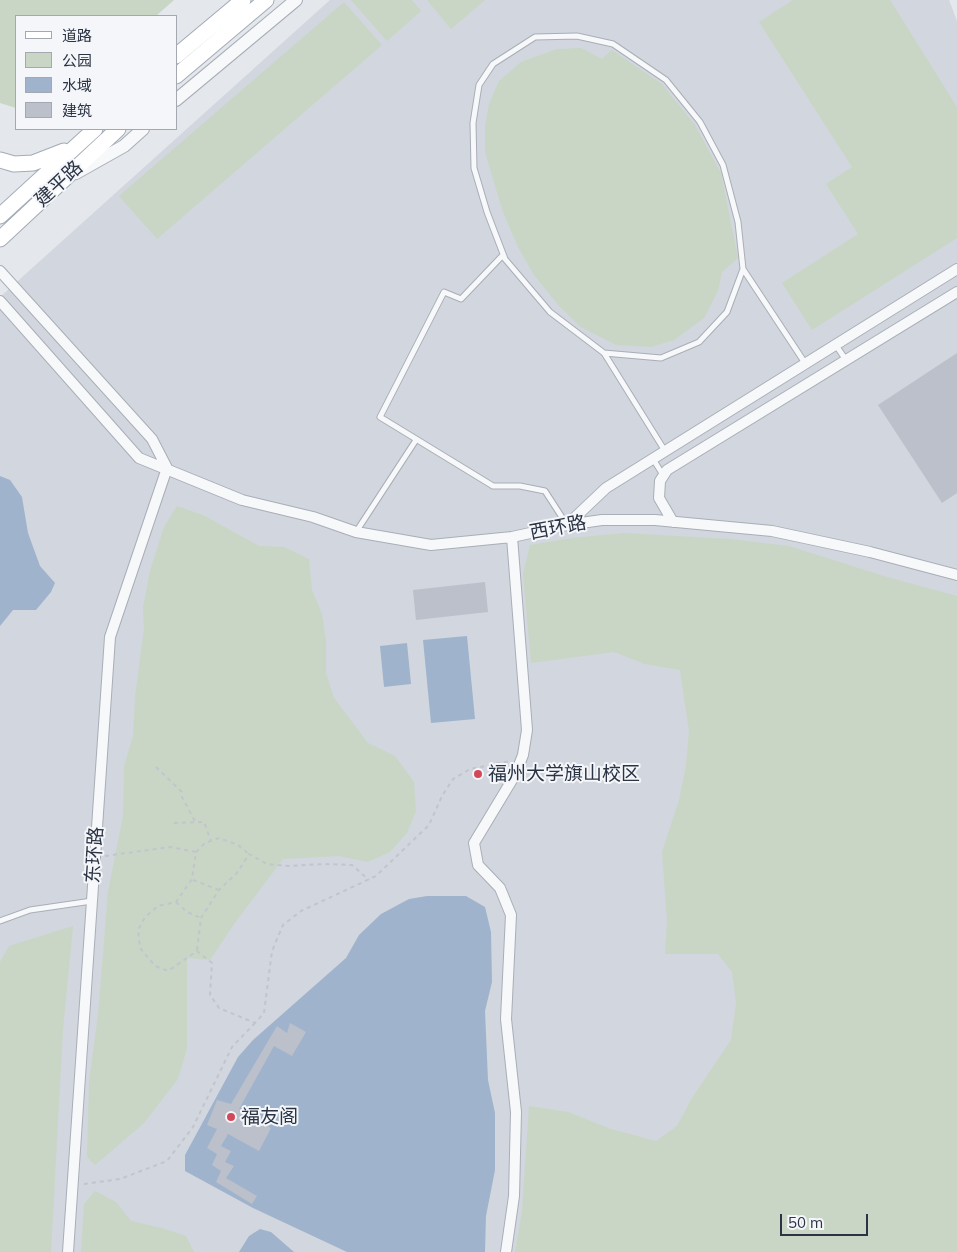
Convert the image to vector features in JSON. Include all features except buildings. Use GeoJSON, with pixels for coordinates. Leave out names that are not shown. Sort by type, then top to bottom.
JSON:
{"type":"FeatureCollection","features":[{"type":"Feature","properties":{"kind":"main road"},"geometry":{"type":"LineString","coordinates":[[178,54],[242,0]]}},
{"type":"Feature","properties":{"kind":"main road"},"geometry":{"type":"LineString","coordinates":[[178,74],[266,0]]}},
{"type":"Feature","properties":{"kind":"main road","name":"建平路"},"geometry":{"type":"LineString","coordinates":[[1,213],[93,130]]}},
{"type":"Feature","properties":{"kind":"main road","name":"建平路"},"geometry":{"type":"LineString","coordinates":[[5,234],[117,130]]}},
{"type":"Feature","properties":{"kind":"main road"},"geometry":{"type":"LineString","coordinates":[[0,160],[14,164],[33,163],[54,157],[81,142]]}},
{"type":"Feature","properties":{"kind":"street"},"geometry":{"type":"LineString","coordinates":[[178,98],[296,0]]}},
{"type":"Feature","properties":{"kind":"street"},"geometry":{"type":"LineString","coordinates":[[61,182],[124,146],[142,130]]}},
{"type":"Feature","properties":{"kind":"street"},"geometry":{"type":"LineString","coordinates":[[1,213],[5,234]]}},
{"type":"Feature","properties":{"kind":"street"},"geometry":{"type":"LineString","coordinates":[[567,525],[606,488],[957,269]]}},
{"type":"Feature","properties":{"kind":"street"},"geometry":{"type":"LineString","coordinates":[[0,271],[152,439],[167,468]]}},
{"type":"Feature","properties":{"kind":"street"},"geometry":{"type":"LineString","coordinates":[[673,522],[659,498],[660,481],[666,470],[957,292]]}},
{"type":"Feature","properties":{"kind":"street","name":"西环路"},"geometry":{"type":"LineString","coordinates":[[0,301],[139,458],[242,500],[313,517],[356,532],[431,545],[512,537],[567,525],[602,520],[673,522],[772,531],[879,554],[957,575]]}},
{"type":"Feature","properties":{"kind":"street","name":"东环路"},"geometry":{"type":"LineString","coordinates":[[68,1252],[110,636],[167,468]]}},
{"type":"Feature","properties":{"kind":"street"},"geometry":{"type":"LineString","coordinates":[[506,1252],[514,1196],[516,1112],[506,1019],[511,915],[500,888],[478,865],[474,843],[515,775],[521,760],[527,730],[512,537]]}},
{"type":"Feature","properties":{"kind":"lane"},"geometry":{"type":"LineString","coordinates":[[665,451],[604,353],[550,312],[503,255],[474,168],[473,123],[480,85],[493,64],[535,37],[577,36],[613,44],[666,80],[700,122],[723,165],[738,222],[744,269],[805,363]]}},
{"type":"Feature","properties":{"kind":"lane"},"geometry":{"type":"LineString","coordinates":[[503,255],[461,299],[444,292],[380,417],[493,486],[520,486],[545,491],[567,525]]}},
{"type":"Feature","properties":{"kind":"lane"},"geometry":{"type":"LineString","coordinates":[[604,353],[661,358],[699,342],[727,312],[744,269]]}},
{"type":"Feature","properties":{"kind":"lane"},"geometry":{"type":"LineString","coordinates":[[835,344],[846,360]]}},
{"type":"Feature","properties":{"kind":"lane"},"geometry":{"type":"LineString","coordinates":[[356,532],[416,440]]}},
{"type":"Feature","properties":{"kind":"lane"},"geometry":{"type":"LineString","coordinates":[[652,458],[663,476]]}},
{"type":"Feature","properties":{"kind":"lane"},"geometry":{"type":"LineString","coordinates":[[0,921],[30,910],[92,901]]}},
{"type":"Feature","properties":{"kind":"path"},"geometry":{"type":"LineString","coordinates":[[72,1186],[120,1180],[167,1161],[193,1127],[232,1047],[264,1013],[272,951],[283,925],[300,911],[376,876],[429,825],[442,796],[453,780],[470,769],[521,760]]}},
{"type":"Feature","properties":{"kind":"path"},"geometry":{"type":"LineString","coordinates":[[156,767],[182,792],[182,797],[196,822]]}},
{"type":"Feature","properties":{"kind":"path"},"geometry":{"type":"LineString","coordinates":[[174,823],[204,822],[211,841]]}},
{"type":"Feature","properties":{"kind":"path"},"geometry":{"type":"LineString","coordinates":[[249,854],[237,873],[218,890],[201,918],[197,950],[168,971],[155,966],[140,948],[138,930],[145,918],[158,906],[176,902],[192,879],[196,852],[206,843],[219,838],[238,845],[267,864],[352,865],[368,880]]}},
{"type":"Feature","properties":{"kind":"path"},"geometry":{"type":"LineString","coordinates":[[95,858],[170,847],[196,852]]}},
{"type":"Feature","properties":{"kind":"path"},"geometry":{"type":"LineString","coordinates":[[192,879],[218,890]]}},
{"type":"Feature","properties":{"kind":"path"},"geometry":{"type":"LineString","coordinates":[[176,902],[187,912],[201,918]]}},
{"type":"Feature","properties":{"kind":"path"},"geometry":{"type":"LineString","coordinates":[[197,950],[212,963],[213,977],[210,995],[219,1008],[255,1023]]}},
{"type":"Feature","properties":{"kind":"shaded area","name":"福州大学旗山校区"},"geometry":{"type":"Polygon","coordinates":[[[330,0],[949,0],[957,21],[957,1252],[0,1252],[0,297],[330,0]]]}},
{"type":"Feature","properties":{"kind":"green space"},"geometry":{"type":"Polygon","coordinates":[[[0,0],[174,0],[157,15],[15,15],[15,108],[0,103],[0,0]]]}},
{"type":"Feature","properties":{"kind":"green space"},"geometry":{"type":"Polygon","coordinates":[[[351,0],[412,0],[421,11],[387,41],[351,0]]]}},
{"type":"Feature","properties":{"kind":"green space"},"geometry":{"type":"Polygon","coordinates":[[[427,0],[485,0],[451,29],[427,0]]]}},
{"type":"Feature","properties":{"kind":"green space"},"geometry":{"type":"Polygon","coordinates":[[[793,0],[890,0],[957,107],[957,238],[812,330],[782,283],[858,234],[826,184],[852,167],[759,22],[793,0]]]}},
{"type":"Feature","properties":{"kind":"green space"},"geometry":{"type":"Polygon","coordinates":[[[344,2],[382,45],[157,239],[119,196],[344,2]]]}},
{"type":"Feature","properties":{"kind":"green space"},"geometry":{"type":"Polygon","coordinates":[[[581,48],[602,59],[612,50],[662,84],[695,125],[721,173],[738,258],[722,272],[718,291],[704,318],[674,340],[651,347],[616,345],[581,327],[559,306],[534,275],[518,247],[503,212],[485,152],[485,127],[489,104],[499,81],[521,62],[557,49],[581,48]]]}},
{"type":"Feature","properties":{"kind":"green space"},"geometry":{"type":"Polygon","coordinates":[[[177,506],[203,515],[259,546],[284,547],[309,559],[312,590],[322,614],[326,641],[326,673],[334,698],[368,743],[395,756],[414,782],[416,811],[407,833],[390,852],[368,862],[339,856],[283,859],[234,924],[210,960],[187,958],[187,1048],[178,1079],[144,1123],[95,1165],[87,1157],[89,1082],[98,1015],[108,892],[123,816],[124,766],[133,736],[135,697],[144,628],[143,607],[150,571],[164,527],[177,506]]]}},
{"type":"Feature","properties":{"kind":"green space"},"geometry":{"type":"Polygon","coordinates":[[[624,533],[730,539],[789,546],[887,577],[957,596],[957,1252],[515,1252],[522,1211],[529,1106],[568,1112],[611,1129],[656,1141],[677,1126],[692,1098],[731,1040],[736,1003],[732,972],[718,954],[665,954],[667,921],[662,852],[679,800],[686,765],[689,731],[680,670],[645,664],[614,652],[531,663],[523,574],[530,545],[572,538],[624,533]]]}},
{"type":"Feature","properties":{"kind":"green space"},"geometry":{"type":"Polygon","coordinates":[[[73,926],[63,1030],[51,1252],[0,1252],[0,962],[9,946],[73,926]]]}},
{"type":"Feature","properties":{"kind":"green space"},"geometry":{"type":"Polygon","coordinates":[[[95,1191],[116,1202],[131,1221],[186,1236],[194,1252],[81,1252],[84,1204],[95,1191]]]}},
{"type":"Feature","properties":{"kind":"water"},"geometry":{"type":"Polygon","coordinates":[[[0,476],[10,480],[22,497],[28,533],[40,566],[55,583],[51,592],[36,610],[13,610],[0,626],[0,476]]]}},
{"type":"Feature","properties":{"kind":"water"},"geometry":{"type":"Polygon","coordinates":[[[467,636],[475,719],[431,723],[423,640],[467,636]]]}},
{"type":"Feature","properties":{"kind":"water"},"geometry":{"type":"Polygon","coordinates":[[[407,643],[411,684],[384,687],[380,646],[407,643]]]}},
{"type":"Feature","properties":{"kind":"water"},"geometry":{"type":"Polygon","coordinates":[[[427,896],[466,896],[485,907],[491,932],[492,982],[485,1011],[488,1080],[495,1113],[495,1170],[486,1216],[485,1252],[347,1252],[253,1208],[185,1171],[185,1155],[238,1057],[253,1040],[346,958],[359,935],[381,914],[409,899],[427,896]]]}},
{"type":"Feature","properties":{"kind":"water"},"geometry":{"type":"Polygon","coordinates":[[[260,1229],[271,1232],[294,1252],[239,1252],[249,1236],[260,1229]]]}},
{"type":"Feature","properties":{"kind":"place","name":"福州大学旗山校区"},"geometry":{"type":"Point","coordinates":[478,774]}},
{"type":"Feature","properties":{"kind":"place","name":"福友阁"},"geometry":{"type":"Point","coordinates":[231,1117]}}]}
